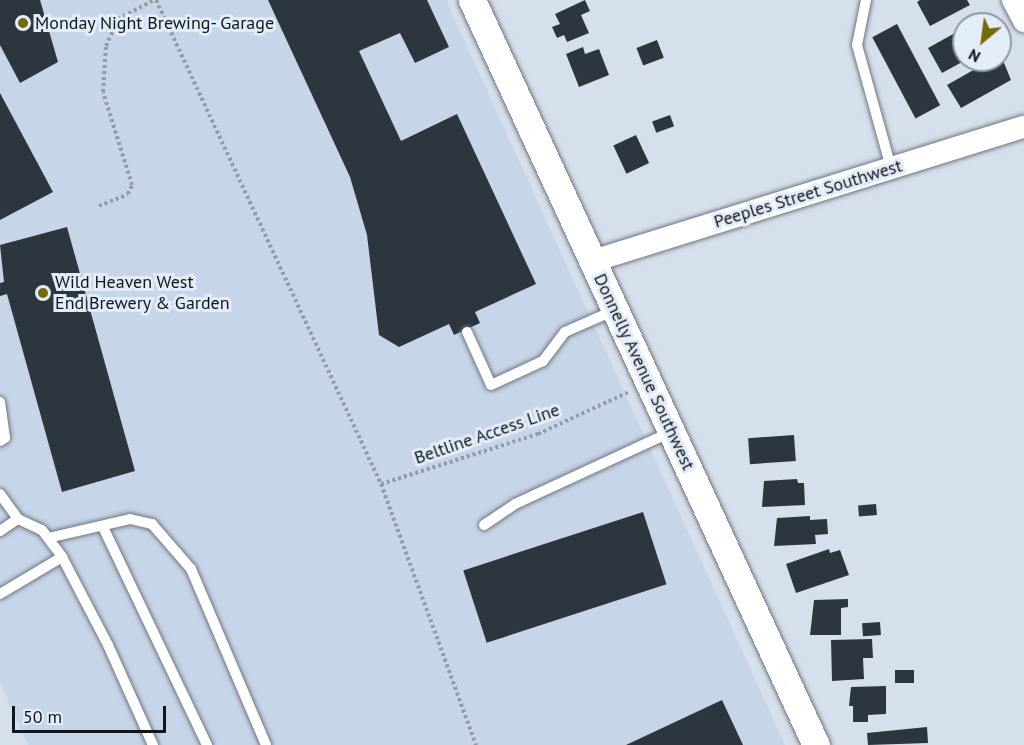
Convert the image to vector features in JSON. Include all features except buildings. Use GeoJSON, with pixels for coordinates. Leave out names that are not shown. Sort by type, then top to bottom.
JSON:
{"type":"FeatureCollection","features":[{"type":"Feature","properties":{"kind":"street","name":"Donnelly Avenue Southwest"},"geometry":{"type":"LineString","coordinates":[[472,0],[816,745]]}},
{"type":"Feature","properties":{"kind":"street"},"geometry":{"type":"LineString","coordinates":[[1013,0],[1024,21]]}},
{"type":"Feature","properties":{"kind":"street","name":"Peeples Street Southwest"},"geometry":{"type":"LineString","coordinates":[[592,261],[1024,127]]}},
{"type":"Feature","properties":{"kind":"lane"},"geometry":{"type":"LineString","coordinates":[[866,0],[857,45],[891,168]]}},
{"type":"Feature","properties":{"kind":"lane"},"geometry":{"type":"LineString","coordinates":[[467,332],[491,385],[543,361],[566,332],[615,309]]}},
{"type":"Feature","properties":{"kind":"lane"},"geometry":{"type":"LineString","coordinates":[[0,402],[5,438],[0,441]]}},
{"type":"Feature","properties":{"kind":"lane"},"geometry":{"type":"LineString","coordinates":[[484,525],[515,504],[672,432]]}},
{"type":"Feature","properties":{"kind":"lane"},"geometry":{"type":"LineString","coordinates":[[0,494],[18,519],[42,530],[62,557],[108,645],[153,745]]}},
{"type":"Feature","properties":{"kind":"lane"},"geometry":{"type":"LineString","coordinates":[[0,531],[18,519]]}},
{"type":"Feature","properties":{"kind":"lane"},"geometry":{"type":"LineString","coordinates":[[48,538],[130,519],[152,524],[191,569],[266,745]]}},
{"type":"Feature","properties":{"kind":"lane"},"geometry":{"type":"LineString","coordinates":[[103,527],[207,745]]}},
{"type":"Feature","properties":{"kind":"lane"},"geometry":{"type":"LineString","coordinates":[[0,594],[62,557]]}},
{"type":"Feature","properties":{"kind":"path"},"geometry":{"type":"LineString","coordinates":[[99,206],[128,194],[132,185],[103,92],[106,46],[118,18],[155,0],[381,484],[476,745]]}},
{"type":"Feature","properties":{"kind":"path","name":"Beltline Access Line"},"geometry":{"type":"LineString","coordinates":[[381,484],[538,434],[633,391]]}},
{"type":"Feature","properties":{"kind":"shaded area"},"geometry":{"type":"Polygon","coordinates":[[[0,0],[446,0],[785,745],[28,745],[0,682],[0,0]]]}},
{"type":"Feature","properties":{"kind":"place","name":"Monday Night Brewing- Garage"},"geometry":{"type":"Point","coordinates":[23,23]}},
{"type":"Feature","properties":{"kind":"place","name":"Wild Heaven West End Brewery & Garden"},"geometry":{"type":"Point","coordinates":[43,293]}}]}
